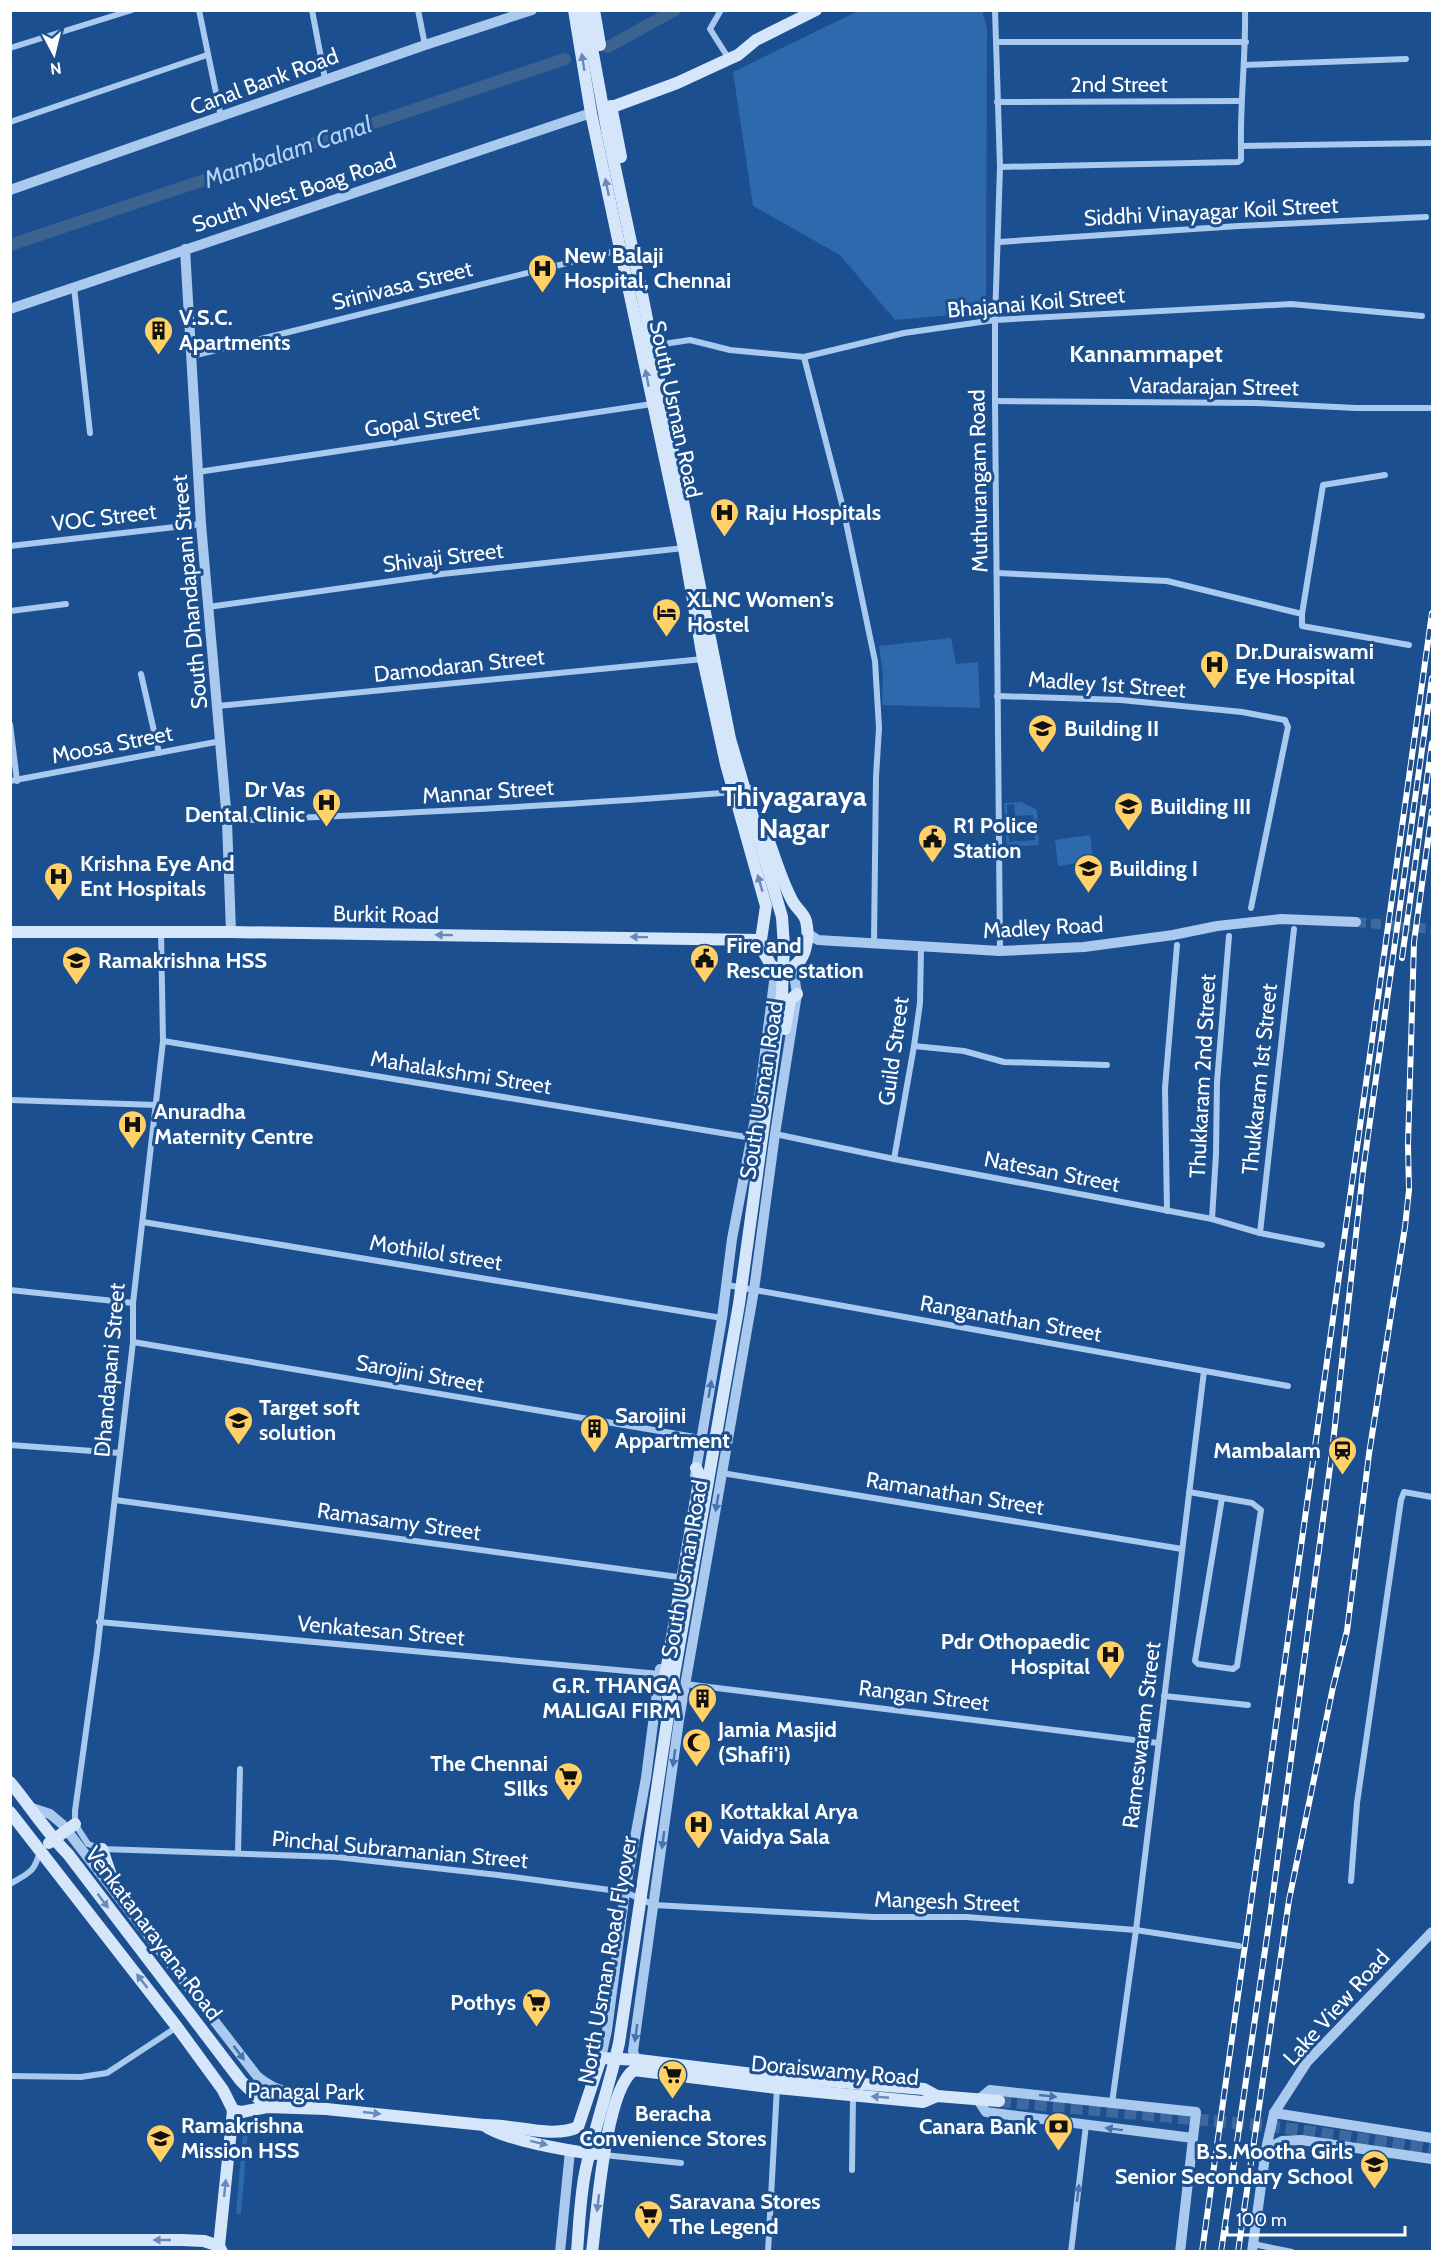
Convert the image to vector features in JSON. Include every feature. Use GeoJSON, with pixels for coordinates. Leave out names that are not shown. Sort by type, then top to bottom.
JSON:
{"type":"FeatureCollection","features":[{"type":"Feature","properties":{"kind":"main road","name":"South Usman Road"},"geometry":{"type":"LineString","coordinates":[[574,10],[591,113],[684,548],[726,764],[766,906],[761,940],[772,967]]}},
{"type":"Feature","properties":{"kind":"main road","name":"South Usman Road"},"geometry":{"type":"LineString","coordinates":[[585,10],[608,135],[642,294],[730,739],[782,917],[784,947],[782,994],[743,1273],[723,1395]]}},
{"type":"Feature","properties":{"kind":"main road","name":"South Usman Road"},"geometry":{"type":"LineString","coordinates":[[594,10],[657,345],[742,762],[762,823],[793,902],[803,915],[807,933]]}},
{"type":"Feature","properties":{"kind":"main road"},"geometry":{"type":"LineString","coordinates":[[591,113],[612,108],[677,83],[738,55],[756,40],[816,10]]}},
{"type":"Feature","properties":{"kind":"main road"},"geometry":{"type":"LineString","coordinates":[[766,906],[793,902]]}},
{"type":"Feature","properties":{"kind":"main road","name":"Burkit Road"},"geometry":{"type":"LineString","coordinates":[[10,932],[231,932],[761,940]]}},
{"type":"Feature","properties":{"kind":"main road"},"geometry":{"type":"LineString","coordinates":[[772,967],[783,971],[793,968],[806,947],[807,933]]}},
{"type":"Feature","properties":{"kind":"main road"},"geometry":{"type":"LineString","coordinates":[[723,1395],[734,1383],[781,1050],[790,1000],[797,994]]}},
{"type":"Feature","properties":{"kind":"main road","name":"North Usman Road Flyover"},"geometry":{"type":"LineString","coordinates":[[577,2252],[585,2175],[619,2043],[674,1675],[723,1395]]}},
{"type":"Feature","properties":{"kind":"main road"},"geometry":{"type":"LineString","coordinates":[[670,1701],[664,1683],[700,1476],[696,1468]]}},
{"type":"Feature","properties":{"kind":"main road","name":"Venkatanarayana Road"},"geometry":{"type":"LineString","coordinates":[[10,1782],[32,1808],[39,1822],[68,1854],[241,2082],[267,2107]]}},
{"type":"Feature","properties":{"kind":"main road","name":"Venkatanarayana Road"},"geometry":{"type":"LineString","coordinates":[[10,1812],[177,2027],[223,2090],[233,2110]]}},
{"type":"Feature","properties":{"kind":"main road"},"geometry":{"type":"LineString","coordinates":[[40,1849],[54,1840],[70,1822]]}},
{"type":"Feature","properties":{"kind":"main road"},"geometry":{"type":"LineString","coordinates":[[102,1849],[117,1893]]}},
{"type":"Feature","properties":{"kind":"main road","name":"Panagal Park"},"geometry":{"type":"LineString","coordinates":[[221,2249],[233,2110],[242,2112],[267,2107],[314,2108],[504,2125],[562,2133],[578,2127],[601,2058]]}},
{"type":"Feature","properties":{"kind":"main road","name":"Doraiswamy Road"},"geometry":{"type":"LineString","coordinates":[[601,2058],[639,2060],[853,2095],[922,2102],[937,2096]]}},
{"type":"Feature","properties":{"kind":"main road","name":"Doraiswamy Road"},"geometry":{"type":"LineString","coordinates":[[604,2155],[609,2123],[620,2094],[631,2072],[638,2070],[778,2083],[924,2089],[937,2096]]}},
{"type":"Feature","properties":{"kind":"main road"},"geometry":{"type":"LineString","coordinates":[[937,2096],[999,2101]]}},
{"type":"Feature","properties":{"kind":"main road","name":"Panagal Park"},"geometry":{"type":"LineString","coordinates":[[484,2125],[499,2133],[570,2151],[604,2155]]}},
{"type":"Feature","properties":{"kind":"main road"},"geometry":{"type":"LineString","coordinates":[[592,2252],[604,2155]]}},
{"type":"Feature","properties":{"kind":"main road"},"geometry":{"type":"LineString","coordinates":[[10,2240],[182,2240],[204,2241],[221,2249]]}},
{"type":"Feature","properties":{"kind":"street"},"geometry":{"type":"LineString","coordinates":[[10,48],[132,10]]}},
{"type":"Feature","properties":{"kind":"street"},"geometry":{"type":"LineString","coordinates":[[199,10],[220,117]]}},
{"type":"Feature","properties":{"kind":"street"},"geometry":{"type":"LineString","coordinates":[[312,10],[325,79]]}},
{"type":"Feature","properties":{"kind":"street"},"geometry":{"type":"LineString","coordinates":[[418,10],[425,45]]}},
{"type":"Feature","properties":{"kind":"street","name":"Canal Bank Road"},"geometry":{"type":"LineString","coordinates":[[10,190],[325,79],[532,10]]}},
{"type":"Feature","properties":{"kind":"street"},"geometry":{"type":"LineString","coordinates":[[721,10],[710,28],[729,59]]}},
{"type":"Feature","properties":{"kind":"street","name":"Muthurangam Road"},"geometry":{"type":"LineString","coordinates":[[994,10],[1000,167],[995,320],[1000,951]]}},
{"type":"Feature","properties":{"kind":"street"},"geometry":{"type":"LineString","coordinates":[[1000,167],[1238,162],[1241,158],[1240,101],[1244,64],[1245,10]]}},
{"type":"Feature","properties":{"kind":"street"},"geometry":{"type":"LineString","coordinates":[[996,42],[1245,42]]}},
{"type":"Feature","properties":{"kind":"street"},"geometry":{"type":"LineString","coordinates":[[10,122],[207,55]]}},
{"type":"Feature","properties":{"kind":"street"},"geometry":{"type":"LineString","coordinates":[[1244,64],[1406,59]]}},
{"type":"Feature","properties":{"kind":"street","name":"2nd Street"},"geometry":{"type":"LineString","coordinates":[[997,102],[1240,101]]}},
{"type":"Feature","properties":{"kind":"street","name":"South West Boag Road"},"geometry":{"type":"LineString","coordinates":[[10,309],[591,113]]}},
{"type":"Feature","properties":{"kind":"street"},"geometry":{"type":"LineString","coordinates":[[1241,146],[1432,144]]}},
{"type":"Feature","properties":{"kind":"street","name":"Siddhi Vinayagar Koil Street"},"geometry":{"type":"LineString","coordinates":[[999,242],[1239,226],[1426,217]]}},
{"type":"Feature","properties":{"kind":"street","name":"South Dhandapani Street"},"geometry":{"type":"LineString","coordinates":[[185,249],[201,524],[221,741],[231,932]]}},
{"type":"Feature","properties":{"kind":"street","name":"Srinivasa Street"},"geometry":{"type":"LineString","coordinates":[[192,356],[621,250]]}},
{"type":"Feature","properties":{"kind":"street"},"geometry":{"type":"LineString","coordinates":[[74,287],[90,433]]}},
{"type":"Feature","properties":{"kind":"street","name":"Bhajanai Koil Street"},"geometry":{"type":"LineString","coordinates":[[657,345],[690,340],[730,350],[804,357],[904,333],[995,320],[1291,303],[1422,316]]}},
{"type":"Feature","properties":{"kind":"street"},"geometry":{"type":"LineString","coordinates":[[804,357],[843,508],[875,661],[879,728],[876,777],[874,942]]}},
{"type":"Feature","properties":{"kind":"street","name":"Varadarajan Street"},"geometry":{"type":"LineString","coordinates":[[995,401],[1256,403],[1356,408],[1432,408]]}},
{"type":"Feature","properties":{"kind":"street","name":"Gopal Street"},"geometry":{"type":"LineString","coordinates":[[198,472],[652,404]]}},
{"type":"Feature","properties":{"kind":"street"},"geometry":{"type":"LineString","coordinates":[[1385,475],[1323,485],[1302,626],[1409,645]]}},
{"type":"Feature","properties":{"kind":"street","name":"VOC Street"},"geometry":{"type":"LineString","coordinates":[[10,546],[201,524]]}},
{"type":"Feature","properties":{"kind":"street","name":"Shivaji Street"},"geometry":{"type":"LineString","coordinates":[[208,607],[442,574],[684,548]]}},
{"type":"Feature","properties":{"kind":"street"},"geometry":{"type":"LineString","coordinates":[[997,573],[1167,581],[1302,614]]}},
{"type":"Feature","properties":{"kind":"street"},"geometry":{"type":"LineString","coordinates":[[10,611],[66,604]]}},
{"type":"Feature","properties":{"kind":"street","name":"Damodaran Street"},"geometry":{"type":"LineString","coordinates":[[218,706],[704,659]]}},
{"type":"Feature","properties":{"kind":"street"},"geometry":{"type":"LineString","coordinates":[[141,674],[159,753]]}},
{"type":"Feature","properties":{"kind":"street","name":"Madley 1st Street"},"geometry":{"type":"LineString","coordinates":[[997,696],[1121,700],[1242,712],[1285,720],[1288,727],[1251,908]]}},
{"type":"Feature","properties":{"kind":"street"},"geometry":{"type":"LineString","coordinates":[[10,724],[14,781]]}},
{"type":"Feature","properties":{"kind":"street","name":"Moosa Street"},"geometry":{"type":"LineString","coordinates":[[14,781],[221,741]]}},
{"type":"Feature","properties":{"kind":"street","name":"Mannar Street"},"geometry":{"type":"LineString","coordinates":[[226,821],[417,814],[596,803],[734,792],[751,788]]}},
{"type":"Feature","properties":{"kind":"street","name":"Madley Road"},"geometry":{"type":"LineString","coordinates":[[807,933],[818,940],[1000,951],[1084,947],[1173,935],[1216,926],[1281,920],[1356,922]]}},
{"type":"Feature","properties":{"kind":"street","name":"Thukkaram 1st Street"},"geometry":{"type":"LineString","coordinates":[[1260,1233],[1294,929]]}},
{"type":"Feature","properties":{"kind":"street","name":"Dhandapani Street"},"geometry":{"type":"LineString","coordinates":[[70,1822],[99,1622],[133,1342],[133,1303],[163,1041],[161,932]]}},
{"type":"Feature","properties":{"kind":"street","name":"Thukkaram 2nd Street"},"geometry":{"type":"LineString","coordinates":[[1212,1219],[1217,1083],[1229,936]]}},
{"type":"Feature","properties":{"kind":"street"},"geometry":{"type":"LineString","coordinates":[[1167,1211],[1165,1088],[1178,945]]}},
{"type":"Feature","properties":{"kind":"street","name":"Guild Street"},"geometry":{"type":"LineString","coordinates":[[894,1160],[920,1003],[921,947]]}},
{"type":"Feature","properties":{"kind":"street","name":"South Usman Road"},"geometry":{"type":"LineString","coordinates":[[601,2058],[607,2030],[625,1892],[646,1778],[660,1674],[722,1318],[732,1239],[752,1138],[774,982],[772,967]]}},
{"type":"Feature","properties":{"kind":"street","name":"South Usman Road"},"geometry":{"type":"LineString","coordinates":[[639,2060],[635,2057],[633,2050],[686,1684],[754,1290],[797,994],[793,968]]}},
{"type":"Feature","properties":{"kind":"street","name":"Mahalakshmi Street"},"geometry":{"type":"LineString","coordinates":[[163,1041],[752,1138]]}},
{"type":"Feature","properties":{"kind":"street"},"geometry":{"type":"LineString","coordinates":[[914,1046],[964,1051],[1004,1062],[1107,1065]]}},
{"type":"Feature","properties":{"kind":"street"},"geometry":{"type":"LineString","coordinates":[[10,1100],[156,1105]]}},
{"type":"Feature","properties":{"kind":"street","name":"Natesan Street"},"geometry":{"type":"LineString","coordinates":[[775,1134],[894,1160],[1212,1219],[1260,1233],[1322,1245]]}},
{"type":"Feature","properties":{"kind":"street","name":"Mothilol street"},"geometry":{"type":"LineString","coordinates":[[143,1222],[722,1318]]}},
{"type":"Feature","properties":{"kind":"street","name":"Ranganathan Street"},"geometry":{"type":"LineString","coordinates":[[727,1285],[1288,1386]]}},
{"type":"Feature","properties":{"kind":"street"},"geometry":{"type":"LineString","coordinates":[[10,1290],[133,1303]]}},
{"type":"Feature","properties":{"kind":"street","name":"Sarojini Street"},"geometry":{"type":"LineString","coordinates":[[133,1342],[701,1438]]}},
{"type":"Feature","properties":{"kind":"street","name":"Rameswaram Street"},"geometry":{"type":"LineString","coordinates":[[1112,2103],[1136,1930],[1204,1371]]}},
{"type":"Feature","properties":{"kind":"street"},"geometry":{"type":"LineString","coordinates":[[10,1445],[120,1454]]}},
{"type":"Feature","properties":{"kind":"street","name":"Ramanathan Street"},"geometry":{"type":"LineString","coordinates":[[722,1473],[1182,1549]]}},
{"type":"Feature","properties":{"kind":"street"},"geometry":{"type":"LineString","coordinates":[[1189,1492],[1256,1504],[1261,1513],[1237,1666],[1233,1669],[1198,1664],[1195,1661],[1222,1498]]}},
{"type":"Feature","properties":{"kind":"street"},"geometry":{"type":"LineString","coordinates":[[1351,1881],[1357,1803],[1399,1512],[1404,1492],[1432,1497]]}},
{"type":"Feature","properties":{"kind":"street","name":"Ramasamy Street"},"geometry":{"type":"LineString","coordinates":[[115,1500],[678,1577]]}},
{"type":"Feature","properties":{"kind":"street","name":"Venkatesan Street"},"geometry":{"type":"LineString","coordinates":[[99,1622],[660,1674]]}},
{"type":"Feature","properties":{"kind":"street","name":"Rangan Street"},"geometry":{"type":"LineString","coordinates":[[686,1684],[1158,1743]]}},
{"type":"Feature","properties":{"kind":"street"},"geometry":{"type":"LineString","coordinates":[[1164,1696],[1248,1705]]}},
{"type":"Feature","properties":{"kind":"street"},"geometry":{"type":"LineString","coordinates":[[238,1853],[240,1769]]}},
{"type":"Feature","properties":{"kind":"street"},"geometry":{"type":"LineString","coordinates":[[32,1808],[70,1822],[88,1844],[102,1849]]}},
{"type":"Feature","properties":{"kind":"street"},"geometry":{"type":"LineString","coordinates":[[70,1822],[117,1893],[257,2076],[274,2089],[304,2098],[314,2108]]}},
{"type":"Feature","properties":{"kind":"street"},"geometry":{"type":"LineString","coordinates":[[10,1884],[36,1867],[40,1849]]}},
{"type":"Feature","properties":{"kind":"street","name":"Pinchal Subramanian Street"},"geometry":{"type":"LineString","coordinates":[[102,1849],[336,1857],[625,1892],[654,1905]]}},
{"type":"Feature","properties":{"kind":"street","name":"Mangesh Street"},"geometry":{"type":"LineString","coordinates":[[654,1905],[873,1917],[966,1917],[1136,1930],[1239,1946]]}},
{"type":"Feature","properties":{"kind":"street","name":"Lake View Road"},"geometry":{"type":"LineString","coordinates":[[1274,2113],[1307,2062],[1432,1932]]}},
{"type":"Feature","properties":{"kind":"street"},"geometry":{"type":"LineString","coordinates":[[10,2076],[81,2077],[107,2073],[177,2027]]}},
{"type":"Feature","properties":{"kind":"street"},"geometry":{"type":"LineString","coordinates":[[768,2252],[778,2083]]}},
{"type":"Feature","properties":{"kind":"street"},"geometry":{"type":"LineString","coordinates":[[1180,2252],[1196,2112],[990,2090],[978,2100],[986,2112],[1193,2138]]}},
{"type":"Feature","properties":{"kind":"street"},"geometry":{"type":"LineString","coordinates":[[852,2169],[853,2095]]}},
{"type":"Feature","properties":{"kind":"street"},"geometry":{"type":"LineString","coordinates":[[1292,2252],[1253,2248],[1266,2149],[1274,2113],[1432,2138]]}},
{"type":"Feature","properties":{"kind":"street"},"geometry":{"type":"LineString","coordinates":[[1071,2252],[1086,2125]]}},
{"type":"Feature","properties":{"kind":"street"},"geometry":{"type":"LineString","coordinates":[[1266,2149],[1282,2141],[1301,2140],[1432,2159]]}},
{"type":"Feature","properties":{"kind":"street"},"geometry":{"type":"LineString","coordinates":[[560,2252],[570,2151]]}},
{"type":"Feature","properties":{"kind":"street"},"geometry":{"type":"LineString","coordinates":[[604,2155],[681,2163]]}},
{"type":"Feature","properties":{"kind":"shaded area"},"geometry":{"type":"Polygon","coordinates":[[[858,11],[982,11],[987,28],[986,302],[961,303],[961,314],[895,320],[840,255],[753,206],[733,72],[858,11]]]}},
{"type":"Feature","properties":{"kind":"shaded area"},"geometry":{"type":"Polygon","coordinates":[[[951,638],[956,664],[978,662],[980,708],[882,705],[883,674],[879,646],[951,638]]]}},
{"type":"Feature","properties":{"kind":"shaded area"},"geometry":{"type":"Polygon","coordinates":[[[1021,802],[1037,810],[1039,845],[1007,847],[1004,803],[1021,802]],[[1014,804],[1007,805],[1009,842],[1035,840],[1033,815],[1015,816],[1014,804]]]}},
{"type":"Feature","properties":{"kind":"shaded area"},"geometry":{"type":"Polygon","coordinates":[[[1090,835],[1093,861],[1058,866],[1055,840],[1090,835]]]}},
{"type":"Feature","properties":{"kind":"shaded area"},"geometry":{"type":"Polygon","coordinates":[[[243,2131],[248,2131],[241,2214],[236,2214],[243,2131]]]}},
{"type":"Feature","properties":{"kind":"waterway","name":"Mambalam Canal"},"geometry":{"type":"LineString","coordinates":[[608,47],[675,10]]}},
{"type":"Feature","properties":{"kind":"waterway","name":"Mambalam Canal"},"geometry":{"type":"LineString","coordinates":[[10,245],[565,59]]}},
{"type":"Feature","properties":{"kind":"tunnel"},"geometry":{"type":"LineString","coordinates":[[1356,922],[1432,929]]}},
{"type":"Feature","properties":{"kind":"tunnel"},"geometry":{"type":"LineString","coordinates":[[999,2101],[1278,2127],[1432,2149]]}},
{"type":"Feature","properties":{"kind":"railway"},"geometry":{"type":"LineString","coordinates":[[1202,2252],[1432,613]]}},
{"type":"Feature","properties":{"kind":"railway"},"geometry":{"type":"LineString","coordinates":[[1221,2252],[1271,1909],[1332,1452],[1363,1171],[1432,678]]}},
{"type":"Feature","properties":{"kind":"railway"},"geometry":{"type":"LineString","coordinates":[[1402,958],[1432,743]]}},
{"type":"Feature","properties":{"kind":"railway"},"geometry":{"type":"LineString","coordinates":[[1238,2252],[1289,1900],[1333,1687],[1347,1631],[1369,1454],[1405,1227],[1409,1190],[1408,1145],[1414,942],[1432,811]]}},
{"type":"Feature","properties":{"kind":"place","name":"New Balaji Hospital, Chennai"},"geometry":{"type":"Point","coordinates":[543,294]}},
{"type":"Feature","properties":{"kind":"place","name":"V.S.C. Apartments"},"geometry":{"type":"Point","coordinates":[158,356]}},
{"type":"Feature","properties":{"kind":"place","name":"Raju Hospitals"},"geometry":{"type":"Point","coordinates":[724,538]}},
{"type":"Feature","properties":{"kind":"place","name":"XLNC Women's Hostel"},"geometry":{"type":"Point","coordinates":[666,638]}},
{"type":"Feature","properties":{"kind":"place","name":"Dr.Duraiswami Eye Hospital"},"geometry":{"type":"Point","coordinates":[1214,690]}},
{"type":"Feature","properties":{"kind":"place","name":"Building II"},"geometry":{"type":"Point","coordinates":[1043,754]}},
{"type":"Feature","properties":{"kind":"place","name":"Dr Vas Dental Clinic"},"geometry":{"type":"Point","coordinates":[326,828]}},
{"type":"Feature","properties":{"kind":"place","name":"Building III"},"geometry":{"type":"Point","coordinates":[1129,832]}},
{"type":"Feature","properties":{"kind":"place","name":"R1 Police Station"},"geometry":{"type":"Point","coordinates":[932,864]}},
{"type":"Feature","properties":{"kind":"place","name":"Building I"},"geometry":{"type":"Point","coordinates":[1088,894]}},
{"type":"Feature","properties":{"kind":"place","name":"Krishna Eye And Ent Hospitals"},"geometry":{"type":"Point","coordinates":[59,902]}},
{"type":"Feature","properties":{"kind":"place","name":"Fire and Rescue station"},"geometry":{"type":"Point","coordinates":[705,984]}},
{"type":"Feature","properties":{"kind":"place","name":"Ramakrishna HSS"},"geometry":{"type":"Point","coordinates":[77,986]}},
{"type":"Feature","properties":{"kind":"place","name":"Anuradha Maternity Centre"},"geometry":{"type":"Point","coordinates":[133,1150]}},
{"type":"Feature","properties":{"kind":"place","name":"Target soft solution"},"geometry":{"type":"Point","coordinates":[238,1446]}},
{"type":"Feature","properties":{"kind":"place","name":"Sarojini Appartment"},"geometry":{"type":"Point","coordinates":[594,1454]}},
{"type":"Feature","properties":{"kind":"place","name":"Mambalam"},"geometry":{"type":"Point","coordinates":[1342,1476]}},
{"type":"Feature","properties":{"kind":"place","name":"Pdr Othopaedic Hospital"},"geometry":{"type":"Point","coordinates":[1111,1680]}},
{"type":"Feature","properties":{"kind":"place","name":"G.R. THANGA MALIGAI FIRM"},"geometry":{"type":"Point","coordinates":[702,1724]}},
{"type":"Feature","properties":{"kind":"place","name":"Jamia Masjid (Shafi'i)"},"geometry":{"type":"Point","coordinates":[697,1768]}},
{"type":"Feature","properties":{"kind":"place","name":"The Chennai SIlks"},"geometry":{"type":"Point","coordinates":[569,1802]}},
{"type":"Feature","properties":{"kind":"place","name":"Kottakkal Arya Vaidya Sala"},"geometry":{"type":"Point","coordinates":[699,1850]}},
{"type":"Feature","properties":{"kind":"place","name":"Pothys"},"geometry":{"type":"Point","coordinates":[537,2028]}},
{"type":"Feature","properties":{"kind":"place","name":"Beracha Convenience Stores"},"geometry":{"type":"Point","coordinates":[673,2100]}},
{"type":"Feature","properties":{"kind":"place","name":"Canara Bank"},"geometry":{"type":"Point","coordinates":[1058,2152]}},
{"type":"Feature","properties":{"kind":"place","name":"Ramakrishna Mission HSS"},"geometry":{"type":"Point","coordinates":[160,2164]}},
{"type":"Feature","properties":{"kind":"place","name":"B.S.Mootha Girls Senior Secondary School"},"geometry":{"type":"Point","coordinates":[1374,2190]}},
{"type":"Feature","properties":{"kind":"place","name":"Saravana Stores The Legend"},"geometry":{"type":"Point","coordinates":[648,2240]}},
{"type":"Feature","properties":{"kind":"district","name":"Kannammapet"},"geometry":{"type":"Point","coordinates":[1146,354]}},
{"type":"Feature","properties":{"kind":"district","name":"Thiyagaraya Nagar"},"geometry":{"type":"Point","coordinates":[794,812]}}]}
